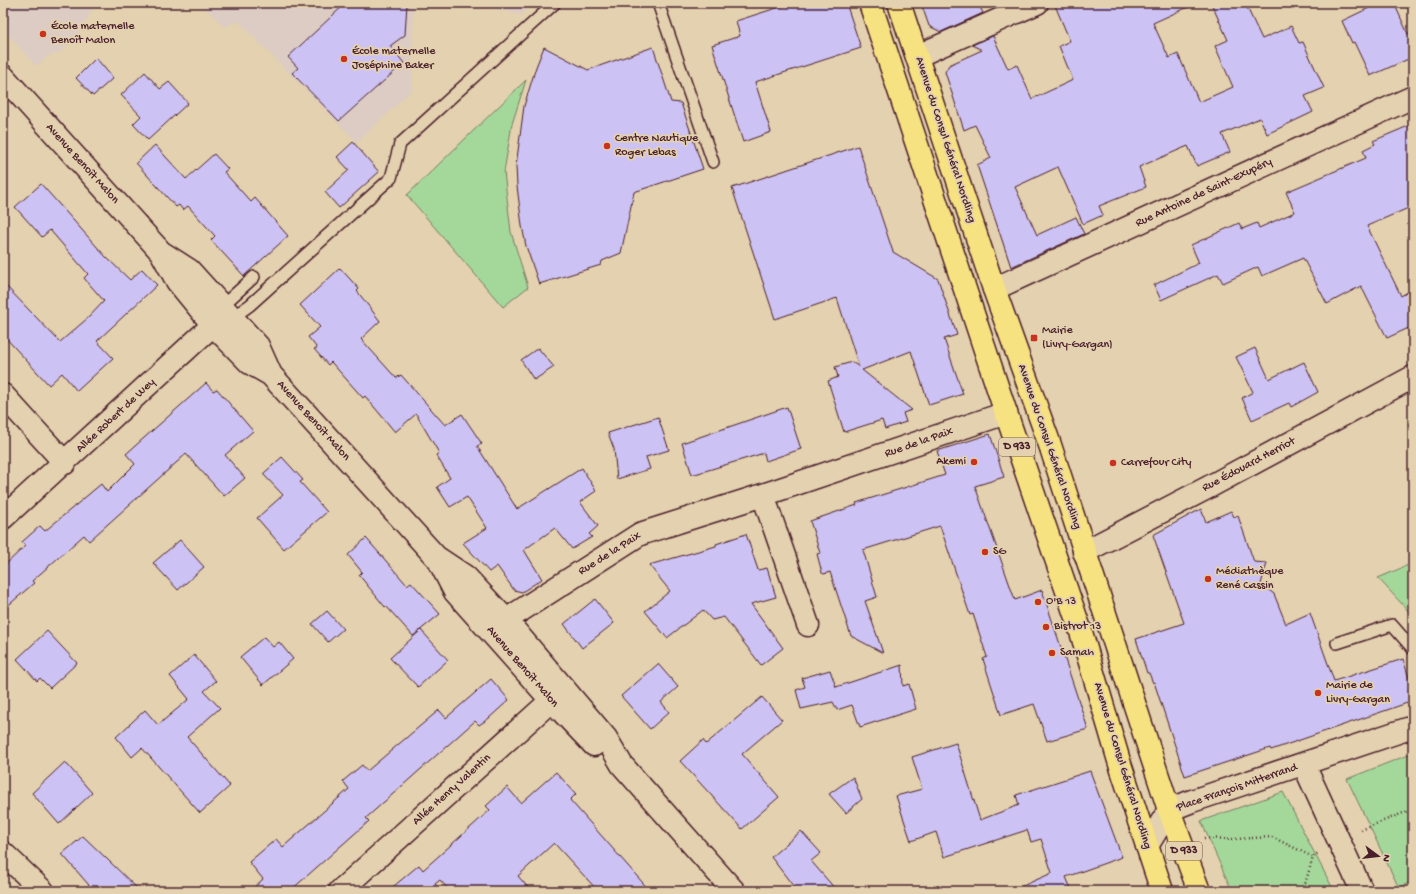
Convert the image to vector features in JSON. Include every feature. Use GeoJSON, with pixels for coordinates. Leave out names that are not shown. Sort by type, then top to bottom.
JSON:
{"type":"FeatureCollection","features":[{"type":"Feature","properties":{"kind":"main road","name":"Avenue du Consul Général Nordling"},"geometry":{"type":"LineString","coordinates":[[870,3],[1006,413],[1081,632],[1118,761],[1162,891]]}},
{"type":"Feature","properties":{"kind":"main road","name":"Avenue du Consul Général Nordling"},"geometry":{"type":"LineString","coordinates":[[899,3],[994,289],[1050,445],[1169,810],[1199,891]]}},
{"type":"Feature","properties":{"kind":"street"},"geometry":{"type":"LineString","coordinates":[[917,56],[1037,3]]}},
{"type":"Feature","properties":{"kind":"street","name":"Avenue Benoît Malon"},"geometry":{"type":"LineString","coordinates":[[3,76],[161,252],[177,281],[224,315],[250,363],[271,375],[436,556],[455,592],[499,627],[557,694],[596,748],[622,765],[734,891]]}},
{"type":"Feature","properties":{"kind":"street","name":"Rue Antoine de Saint-Exupéry"},"geometry":{"type":"LineString","coordinates":[[994,289],[1413,97]]}},
{"type":"Feature","properties":{"kind":"street","name":"Allée Robert de Wey"},"geometry":{"type":"LineString","coordinates":[[3,518],[65,463],[224,315]]}},
{"type":"Feature","properties":{"kind":"street","name":"Rue Édouard Herriot"},"geometry":{"type":"LineString","coordinates":[[1084,552],[1207,488],[1413,377]]}},
{"type":"Feature","properties":{"kind":"street"},"geometry":{"type":"LineString","coordinates":[[3,395],[65,463]]}},
{"type":"Feature","properties":{"kind":"street","name":"Rue de la Paix"},"geometry":{"type":"LineString","coordinates":[[499,627],[640,534],[763,495],[1006,413]]}},
{"type":"Feature","properties":{"kind":"street"},"geometry":{"type":"LineString","coordinates":[[763,495],[808,626]]}},
{"type":"Feature","properties":{"kind":"street","name":"Allée Henry Valentin"},"geometry":{"type":"LineString","coordinates":[[340,891],[557,694]]}},
{"type":"Feature","properties":{"kind":"street"},"geometry":{"type":"LineString","coordinates":[[1304,765],[1413,727]]}},
{"type":"Feature","properties":{"kind":"street","name":"Place François Mitterrand"},"geometry":{"type":"LineString","coordinates":[[1147,846],[1169,810],[1201,798],[1304,765],[1337,840],[1362,891]]}},
{"type":"Feature","properties":{"kind":"street"},"geometry":{"type":"LineString","coordinates":[[3,853],[43,891]]}},
{"type":"Feature","properties":{"kind":"lane"},"geometry":{"type":"LineString","coordinates":[[224,315],[250,305],[391,178],[400,144],[555,3]]}},
{"type":"Feature","properties":{"kind":"lane"},"geometry":{"type":"LineString","coordinates":[[658,3],[713,162]]}},
{"type":"Feature","properties":{"kind":"lane"},"geometry":{"type":"LineString","coordinates":[[224,315],[254,277]]}},
{"type":"Feature","properties":{"kind":"lane"},"geometry":{"type":"LineString","coordinates":[[1337,643],[1392,625],[1413,649]]}},
{"type":"Feature","properties":{"kind":"path"},"geometry":{"type":"LineString","coordinates":[[1303,891],[1313,857],[1337,840],[1413,809]]}},
{"type":"Feature","properties":{"kind":"path"},"geometry":{"type":"LineString","coordinates":[[1179,837],[1234,839],[1272,837],[1313,857]]}},
{"type":"Feature","properties":{"kind":"shaded area","name":"École maternelle Benoît Malon"},"geometry":{"type":"Polygon","coordinates":[[[3,3],[94,3],[92,10],[75,39],[59,53],[49,55],[36,66],[3,29],[3,3]]]}},
{"type":"Feature","properties":{"kind":"shaded area","name":"École maternelle Joséphine Baker"},"geometry":{"type":"Polygon","coordinates":[[[201,3],[413,3],[412,90],[357,142],[238,21],[224,27],[201,3]]]}},
{"type":"Feature","properties":{"kind":"shaded area"},"geometry":{"type":"Polygon","coordinates":[[[473,3],[535,3],[521,15],[473,3]]]}},
{"type":"Feature","properties":{"kind":"green space"},"geometry":{"type":"Polygon","coordinates":[[[526,80],[512,124],[504,172],[511,232],[528,287],[503,307],[407,195],[526,80]]]}},
{"type":"Feature","properties":{"kind":"green space"},"geometry":{"type":"Polygon","coordinates":[[[1413,563],[1413,616],[1378,578],[1413,563]]]}},
{"type":"Feature","properties":{"kind":"green space"},"geometry":{"type":"Polygon","coordinates":[[[1413,753],[1413,880],[1399,888],[1347,779],[1413,753]]]}},
{"type":"Feature","properties":{"kind":"green space"},"geometry":{"type":"Polygon","coordinates":[[[1283,792],[1334,891],[1232,891],[1201,821],[1283,792]]]}},
{"type":"Feature","properties":{"kind":"building"},"geometry":{"type":"Polygon","coordinates":[[[346,3],[407,3],[405,35],[390,46],[404,63],[339,121],[292,73],[298,68],[288,57],[346,3]]]}},
{"type":"Feature","properties":{"kind":"building"},"geometry":{"type":"Polygon","coordinates":[[[792,3],[846,3],[861,48],[755,82],[771,132],[743,142],[712,45],[740,36],[736,21],[792,3]]]}},
{"type":"Feature","properties":{"kind":"building"},"geometry":{"type":"Polygon","coordinates":[[[921,3],[978,3],[983,13],[941,32],[929,26],[921,3]]]}},
{"type":"Feature","properties":{"kind":"building"},"geometry":{"type":"Polygon","coordinates":[[[1054,3],[1197,3],[1153,23],[1169,58],[1178,54],[1199,102],[1233,87],[1215,46],[1228,40],[1211,3],[1245,3],[1262,39],[1291,26],[1299,43],[1303,42],[1324,88],[1305,96],[1313,112],[1267,134],[1260,118],[1222,134],[1230,152],[1197,166],[1188,146],[1139,167],[1146,187],[1099,206],[1103,215],[1083,224],[1058,167],[1015,187],[1037,235],[1076,217],[1084,234],[1011,267],[977,165],[991,158],[975,125],[964,130],[945,72],[949,65],[982,50],[972,45],[993,36],[1008,69],[1017,65],[1032,99],[1073,80],[1059,46],[1070,41],[1054,3]]]}},
{"type":"Feature","properties":{"kind":"building"},"geometry":{"type":"Polygon","coordinates":[[[1366,3],[1394,3],[1408,34],[1413,32],[1413,57],[1370,76],[1342,21],[1369,8],[1366,3]]]}},
{"type":"Feature","properties":{"kind":"building","name":"Centre Nautique Roger Lebas"},"geometry":{"type":"Polygon","coordinates":[[[544,47],[588,70],[653,47],[671,102],[681,103],[703,169],[634,192],[621,253],[602,261],[601,265],[539,284],[526,246],[522,226],[516,166],[524,106],[544,47]]]}},
{"type":"Feature","properties":{"kind":"building"},"geometry":{"type":"Polygon","coordinates":[[[96,58],[113,78],[93,96],[76,78],[96,58]]]}},
{"type":"Feature","properties":{"kind":"building"},"geometry":{"type":"Polygon","coordinates":[[[145,72],[160,89],[169,82],[188,103],[148,140],[133,124],[141,116],[121,95],[145,72]]]}},
{"type":"Feature","properties":{"kind":"building"},"geometry":{"type":"Polygon","coordinates":[[[1413,124],[1413,206],[1367,226],[1401,296],[1413,289],[1413,326],[1387,338],[1361,286],[1327,304],[1303,258],[1262,276],[1258,267],[1223,283],[1218,274],[1161,300],[1154,285],[1199,263],[1191,245],[1239,223],[1242,229],[1257,223],[1259,228],[1295,212],[1286,192],[1366,158],[1363,150],[1375,144],[1373,141],[1413,124]]]}},
{"type":"Feature","properties":{"kind":"building"},"geometry":{"type":"Polygon","coordinates":[[[353,142],[379,172],[339,208],[325,192],[349,170],[337,157],[353,142]]]}},
{"type":"Feature","properties":{"kind":"building"},"geometry":{"type":"Polygon","coordinates":[[[155,145],[186,179],[214,154],[228,169],[224,172],[251,202],[255,198],[288,236],[244,276],[211,240],[215,236],[188,206],[183,210],[179,205],[176,207],[136,163],[155,145]]]}},
{"type":"Feature","properties":{"kind":"building"},"geometry":{"type":"Polygon","coordinates":[[[858,146],[893,252],[938,279],[957,335],[944,339],[963,394],[929,405],[911,351],[862,370],[912,410],[903,413],[906,422],[885,429],[882,420],[844,432],[828,381],[838,377],[835,367],[852,362],[859,367],[837,298],[775,319],[732,188],[858,146]]]}},
{"type":"Feature","properties":{"kind":"building"},"geometry":{"type":"Polygon","coordinates":[[[41,184],[106,257],[130,280],[142,269],[157,285],[97,341],[113,358],[77,391],[62,373],[49,385],[3,335],[3,283],[60,342],[89,317],[104,301],[84,278],[88,274],[50,230],[42,237],[15,207],[41,184]]]}},
{"type":"Feature","properties":{"kind":"building"},"geometry":{"type":"Polygon","coordinates":[[[340,268],[359,289],[357,291],[380,321],[361,339],[396,378],[401,375],[445,425],[462,414],[482,444],[477,446],[517,509],[582,468],[596,491],[580,502],[598,526],[589,534],[592,537],[572,549],[555,528],[524,550],[542,579],[522,592],[514,590],[497,566],[489,572],[463,543],[487,528],[467,497],[450,507],[437,487],[450,478],[436,455],[439,453],[416,414],[395,432],[365,396],[363,398],[331,362],[328,365],[314,349],[317,348],[308,337],[320,327],[300,305],[340,268]]]}},
{"type":"Feature","properties":{"kind":"building"},"geometry":{"type":"Polygon","coordinates":[[[538,348],[554,367],[534,380],[521,360],[538,348]]]}},
{"type":"Feature","properties":{"kind":"building"},"geometry":{"type":"Polygon","coordinates":[[[1255,348],[1269,379],[1304,362],[1318,392],[1291,407],[1289,403],[1252,420],[1242,398],[1253,392],[1236,357],[1255,348]]]}},
{"type":"Feature","properties":{"kind":"building"},"geometry":{"type":"Polygon","coordinates":[[[206,383],[213,391],[217,389],[253,431],[225,455],[245,478],[224,496],[186,454],[89,541],[84,535],[32,581],[34,583],[3,610],[3,567],[25,546],[22,542],[40,526],[45,531],[101,484],[107,492],[135,464],[126,454],[206,383]]]}},
{"type":"Feature","properties":{"kind":"building"},"geometry":{"type":"Polygon","coordinates":[[[787,407],[801,449],[766,461],[764,453],[692,475],[682,443],[787,407]]]}},
{"type":"Feature","properties":{"kind":"building"},"geometry":{"type":"Polygon","coordinates":[[[658,417],[669,450],[646,457],[650,469],[617,479],[614,449],[608,433],[658,417]]]}},
{"type":"Feature","properties":{"kind":"building"},"geometry":{"type":"Polygon","coordinates":[[[990,434],[1004,477],[975,486],[1015,600],[1042,590],[1088,729],[1047,741],[1034,704],[1001,715],[983,659],[987,657],[973,614],[970,615],[940,526],[863,550],[877,597],[865,601],[883,653],[851,636],[830,572],[824,574],[822,573],[817,554],[820,553],[810,521],[857,505],[856,503],[945,475],[937,451],[990,434]]]}},
{"type":"Feature","properties":{"kind":"building"},"geometry":{"type":"Polygon","coordinates":[[[282,457],[303,480],[300,482],[327,512],[284,549],[257,518],[283,495],[263,474],[282,457]]]}},
{"type":"Feature","properties":{"kind":"building"},"geometry":{"type":"Polygon","coordinates":[[[1201,509],[1206,522],[1231,511],[1234,517],[1238,516],[1254,562],[1267,563],[1261,584],[1274,594],[1286,624],[1310,613],[1334,681],[1403,659],[1413,691],[1413,701],[1271,750],[1270,748],[1185,776],[1154,682],[1153,683],[1149,673],[1147,673],[1136,639],[1184,623],[1153,535],[1201,509]]]}},
{"type":"Feature","properties":{"kind":"building"},"geometry":{"type":"Polygon","coordinates":[[[746,534],[758,570],[767,568],[776,597],[751,604],[783,648],[761,665],[724,617],[712,620],[703,610],[667,638],[645,611],[670,591],[649,565],[716,546],[716,544],[746,534]]]}},
{"type":"Feature","properties":{"kind":"building"},"geometry":{"type":"Polygon","coordinates":[[[366,538],[407,585],[411,582],[440,614],[413,636],[386,606],[385,607],[359,575],[362,572],[348,555],[366,538]]]}},
{"type":"Feature","properties":{"kind":"building"},"geometry":{"type":"Polygon","coordinates":[[[180,540],[204,567],[178,590],[153,563],[180,540]]]}},
{"type":"Feature","properties":{"kind":"building"},"geometry":{"type":"Polygon","coordinates":[[[595,599],[614,623],[582,648],[564,624],[595,599]]]}},
{"type":"Feature","properties":{"kind":"building"},"geometry":{"type":"Polygon","coordinates":[[[327,611],[343,629],[328,642],[312,624],[327,611]]]}},
{"type":"Feature","properties":{"kind":"building"},"geometry":{"type":"Polygon","coordinates":[[[421,630],[448,660],[418,687],[390,658],[421,630]]]}},
{"type":"Feature","properties":{"kind":"building"},"geometry":{"type":"Polygon","coordinates":[[[47,631],[77,663],[50,688],[40,678],[37,681],[17,659],[47,631]]]}},
{"type":"Feature","properties":{"kind":"building"},"geometry":{"type":"Polygon","coordinates":[[[264,637],[273,647],[279,642],[293,659],[263,685],[240,657],[264,637]]]}},
{"type":"Feature","properties":{"kind":"building"},"geometry":{"type":"Polygon","coordinates":[[[194,655],[216,681],[204,691],[220,708],[187,737],[230,786],[200,813],[142,748],[132,757],[116,737],[145,710],[158,725],[189,699],[170,676],[194,655]]]}},
{"type":"Feature","properties":{"kind":"building"},"geometry":{"type":"Polygon","coordinates":[[[658,664],[678,687],[661,702],[669,712],[650,729],[621,696],[658,664]]]}},
{"type":"Feature","properties":{"kind":"building"},"geometry":{"type":"Polygon","coordinates":[[[902,665],[903,686],[909,684],[916,709],[860,727],[852,705],[837,710],[833,702],[801,709],[796,690],[805,687],[802,678],[830,670],[836,687],[902,665]]]}},
{"type":"Feature","properties":{"kind":"building"},"geometry":{"type":"Polygon","coordinates":[[[491,679],[509,700],[488,719],[479,725],[475,721],[366,818],[369,821],[290,891],[250,891],[263,879],[249,862],[276,839],[283,847],[349,789],[343,781],[362,765],[367,771],[439,710],[446,718],[491,679]]]}},
{"type":"Feature","properties":{"kind":"building"},"geometry":{"type":"Polygon","coordinates":[[[762,697],[782,720],[742,754],[779,797],[742,829],[680,761],[703,740],[706,744],[762,697]]]}},
{"type":"Feature","properties":{"kind":"building"},"geometry":{"type":"Polygon","coordinates":[[[956,743],[980,820],[1019,805],[1016,795],[1090,771],[1122,857],[1066,877],[1072,891],[1011,891],[1052,873],[1041,839],[1031,842],[1027,830],[944,857],[936,832],[911,841],[896,796],[922,789],[912,757],[956,743]]]}},
{"type":"Feature","properties":{"kind":"building"},"geometry":{"type":"Polygon","coordinates":[[[65,762],[92,793],[59,824],[32,793],[65,762]]]}},
{"type":"Feature","properties":{"kind":"building"},"geometry":{"type":"Polygon","coordinates":[[[556,772],[576,794],[570,800],[650,891],[598,891],[554,843],[518,876],[531,891],[450,891],[440,880],[435,884],[441,891],[388,891],[419,865],[423,870],[490,810],[486,806],[507,787],[521,803],[556,772]]]}},
{"type":"Feature","properties":{"kind":"building"},"geometry":{"type":"Polygon","coordinates":[[[853,777],[862,799],[846,813],[829,794],[853,777]]]}},
{"type":"Feature","properties":{"kind":"building"},"geometry":{"type":"Polygon","coordinates":[[[801,831],[821,853],[811,861],[837,891],[797,891],[771,857],[801,831]]]}},
{"type":"Feature","properties":{"kind":"building"},"geometry":{"type":"Polygon","coordinates":[[[83,836],[140,891],[94,891],[62,854],[83,836]]]}},
{"type":"Feature","properties":{"kind":"place","name":"École maternelle Benoît Malon"},"geometry":{"type":"Point","coordinates":[43,34]}},
{"type":"Feature","properties":{"kind":"place","name":"École maternelle Joséphine Baker"},"geometry":{"type":"Point","coordinates":[344,59]}},
{"type":"Feature","properties":{"kind":"place","name":"Centre Nautique Roger Lebas"},"geometry":{"type":"Point","coordinates":[607,146]}},
{"type":"Feature","properties":{"kind":"place","name":"Mairie (Livry-Gargan)"},"geometry":{"type":"Point","coordinates":[1034,338]}},
{"type":"Feature","properties":{"kind":"place","name":"Akemi"},"geometry":{"type":"Point","coordinates":[974,462]}},
{"type":"Feature","properties":{"kind":"place","name":"Carrefour City"},"geometry":{"type":"Point","coordinates":[1113,463]}},
{"type":"Feature","properties":{"kind":"place","name":"SG"},"geometry":{"type":"Point","coordinates":[985,552]}},
{"type":"Feature","properties":{"kind":"place","name":"Médiathèque René Cassin"},"geometry":{"type":"Point","coordinates":[1208,579]}},
{"type":"Feature","properties":{"kind":"place","name":"O'B 13"},"geometry":{"type":"Point","coordinates":[1038,602]}},
{"type":"Feature","properties":{"kind":"place","name":"Bistrot 13"},"geometry":{"type":"Point","coordinates":[1046,627]}},
{"type":"Feature","properties":{"kind":"place","name":"Samah"},"geometry":{"type":"Point","coordinates":[1052,653]}},
{"type":"Feature","properties":{"kind":"place","name":"Mairie de Livry-Gargan"},"geometry":{"type":"Point","coordinates":[1318,693]}}]}
